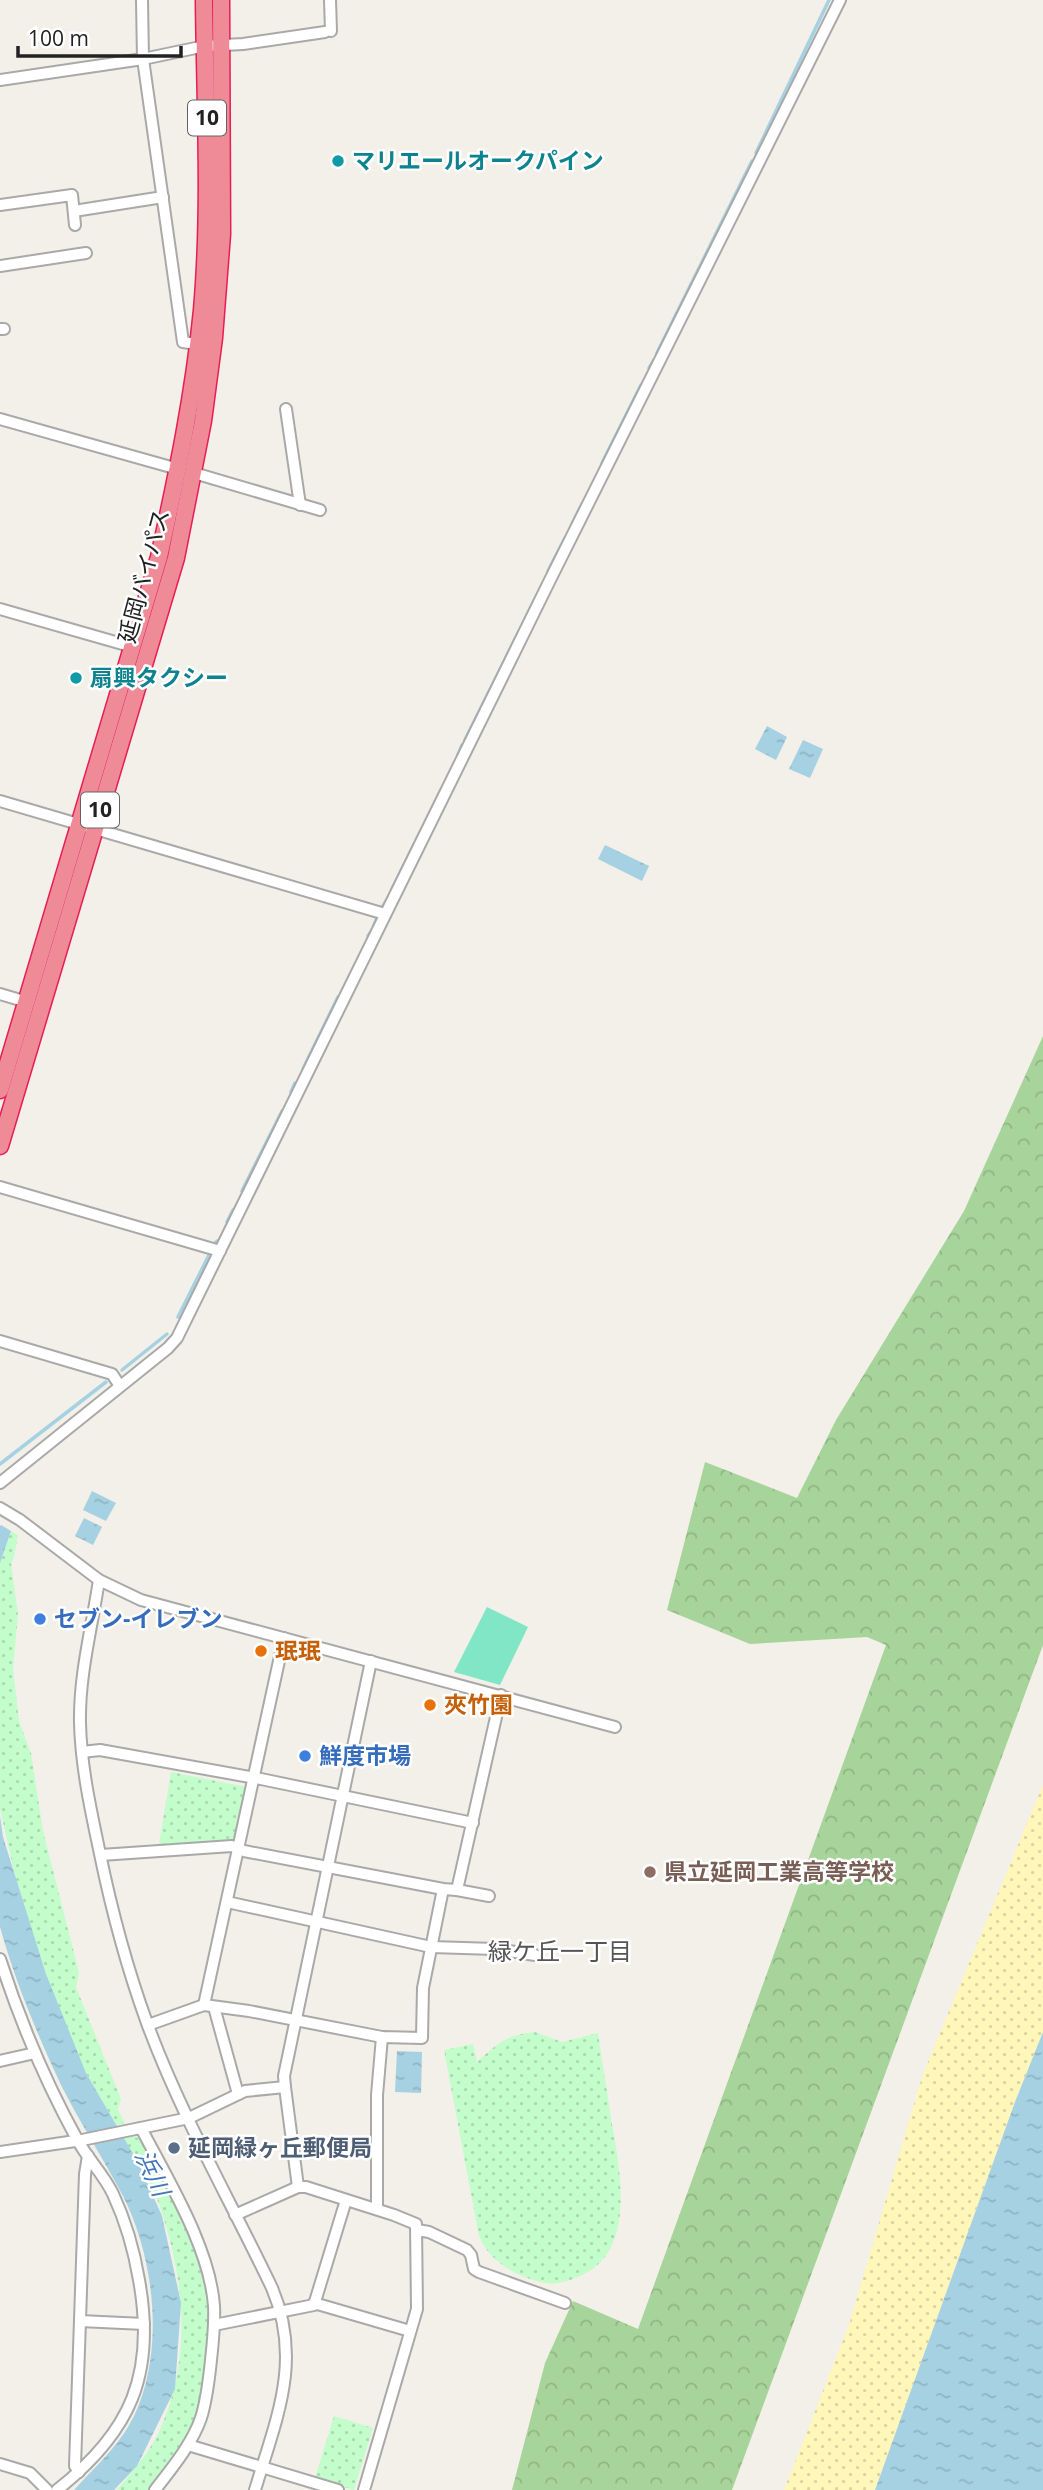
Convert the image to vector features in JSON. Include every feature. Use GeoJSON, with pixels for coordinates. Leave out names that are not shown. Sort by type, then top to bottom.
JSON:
{"type":"FeatureCollection","features":[{"type":"Feature","properties":{"kind":"highway","name":"延岡バイパス"},"geometry":{"type":"LineString","coordinates":[[204,0],[207,143],[205,346]]}},
{"type":"Feature","properties":{"kind":"highway","name":"延岡バイパス"},"geometry":{"type":"LineString","coordinates":[[0,1090],[176,558],[186,471],[222,233],[221,0]]}},
{"type":"Feature","properties":{"kind":"highway","name":"延岡バイパス"},"geometry":{"type":"LineString","coordinates":[[0,1146],[133,647],[186,471]]}},
{"type":"Feature","properties":{"kind":"street"},"geometry":{"type":"LineString","coordinates":[[142,0],[143,59],[183,342],[205,346]]}},
{"type":"Feature","properties":{"kind":"street"},"geometry":{"type":"LineString","coordinates":[[0,79],[143,59],[205,46],[328,32],[330,0]]}},
{"type":"Feature","properties":{"kind":"street"},"geometry":{"type":"LineString","coordinates":[[0,1483],[177,1338],[840,0]]}},
{"type":"Feature","properties":{"kind":"street"},"geometry":{"type":"LineString","coordinates":[[0,205],[72,195],[75,225]]}},
{"type":"Feature","properties":{"kind":"street"},"geometry":{"type":"LineString","coordinates":[[74,211],[163,197]]}},
{"type":"Feature","properties":{"kind":"street"},"geometry":{"type":"LineString","coordinates":[[0,266],[86,253]]}},
{"type":"Feature","properties":{"kind":"street"},"geometry":{"type":"LineString","coordinates":[[286,409],[300,505]]}},
{"type":"Feature","properties":{"kind":"street"},"geometry":{"type":"LineString","coordinates":[[0,419],[320,510]]}},
{"type":"Feature","properties":{"kind":"street"},"geometry":{"type":"LineString","coordinates":[[0,609],[133,647]]}},
{"type":"Feature","properties":{"kind":"street"},"geometry":{"type":"LineString","coordinates":[[0,801],[386,914]]}},
{"type":"Feature","properties":{"kind":"street"},"geometry":{"type":"LineString","coordinates":[[0,994],[27,1002]]}},
{"type":"Feature","properties":{"kind":"street"},"geometry":{"type":"LineString","coordinates":[[0,1187],[220,1251]]}},
{"type":"Feature","properties":{"kind":"street"},"geometry":{"type":"LineString","coordinates":[[0,1341],[112,1374],[120,1386]]}},
{"type":"Feature","properties":{"kind":"street"},"geometry":{"type":"LineString","coordinates":[[0,1508],[99,1580],[141,1600],[615,1727]]}},
{"type":"Feature","properties":{"kind":"street"},"geometry":{"type":"LineString","coordinates":[[99,1580],[80,1721],[90,1807],[122,1946],[148,2025],[189,2118],[268,2280],[281,2312],[287,2339],[286,2380],[255,2490]]}},
{"type":"Feature","properties":{"kind":"street"},"geometry":{"type":"LineString","coordinates":[[238,2094],[209,2006],[227,1902],[284,1638]]}},
{"type":"Feature","properties":{"kind":"street"},"geometry":{"type":"LineString","coordinates":[[298,2187],[284,2076],[371,1661]]}},
{"type":"Feature","properties":{"kind":"street"},"geometry":{"type":"LineString","coordinates":[[457,1890],[501,1695]]}},
{"type":"Feature","properties":{"kind":"street"},"geometry":{"type":"LineString","coordinates":[[82,1752],[100,1750],[473,1823]]}},
{"type":"Feature","properties":{"kind":"street"},"geometry":{"type":"LineString","coordinates":[[100,1855],[232,1846],[244,1851],[489,1896]]}},
{"type":"Feature","properties":{"kind":"street"},"geometry":{"type":"LineString","coordinates":[[148,2025],[209,2006],[382,2037],[422,2038],[423,1987],[443,1889]]}},
{"type":"Feature","properties":{"kind":"street"},"geometry":{"type":"LineString","coordinates":[[227,1902],[431,1947],[495,1949],[535,1955]]}},
{"type":"Feature","properties":{"kind":"street"},"geometry":{"type":"LineString","coordinates":[[0,1959],[36,2053],[88,2156],[111,2191],[126,2222],[138,2272],[144,2324],[144,2362],[136,2391],[114,2434],[94,2459],[57,2490]]}},
{"type":"Feature","properties":{"kind":"street"},"geometry":{"type":"LineString","coordinates":[[377,2209],[377,2095],[382,2037]]}},
{"type":"Feature","properties":{"kind":"street"},"geometry":{"type":"LineString","coordinates":[[0,2062],[36,2053]]}},
{"type":"Feature","properties":{"kind":"street"},"geometry":{"type":"LineString","coordinates":[[0,2152],[80,2140],[189,2118],[245,2091],[285,2087]]}},
{"type":"Feature","properties":{"kind":"street"},"geometry":{"type":"LineString","coordinates":[[141,2128],[191,2227],[210,2283],[214,2325],[208,2386],[200,2419],[188,2445],[155,2490]]}},
{"type":"Feature","properties":{"kind":"street"},"geometry":{"type":"LineString","coordinates":[[79,2472],[75,2466],[85,2174],[88,2156]]}},
{"type":"Feature","properties":{"kind":"street"},"geometry":{"type":"LineString","coordinates":[[235,2215],[298,2187],[306,2187],[416,2224],[417,2309],[364,2490]]}},
{"type":"Feature","properties":{"kind":"street"},"geometry":{"type":"LineString","coordinates":[[214,2325],[314,2305],[345,2200]]}},
{"type":"Feature","properties":{"kind":"street"},"geometry":{"type":"LineString","coordinates":[[417,2230],[429,2232],[467,2250],[474,2269],[479,2272],[565,2303]]}},
{"type":"Feature","properties":{"kind":"street"},"geometry":{"type":"LineString","coordinates":[[314,2303],[410,2331]]}},
{"type":"Feature","properties":{"kind":"street"},"geometry":{"type":"LineString","coordinates":[[80,2321],[144,2324]]}},
{"type":"Feature","properties":{"kind":"street"},"geometry":{"type":"LineString","coordinates":[[188,2445],[338,2490]]}},
{"type":"Feature","properties":{"kind":"street"},"geometry":{"type":"LineString","coordinates":[[0,2464],[30,2473],[47,2490]]}},
{"type":"Feature","properties":{"kind":"green space"},"geometry":{"type":"Polygon","coordinates":[[[1043,1036],[1043,1645],[732,2490],[512,2490],[545,2363],[573,2301],[638,2329],[886,1645],[867,1637],[750,1644],[667,1610],[705,1462],[797,1498],[836,1420],[964,1211],[1043,1036]]]}},
{"type":"Feature","properties":{"kind":"green space"},"geometry":{"type":"Polygon","coordinates":[[[11,1531],[18,1535],[11,1563],[18,1615],[13,1669],[19,1721],[31,1753],[43,1831],[79,1973],[76,1987],[121,2099],[118,2110],[125,2123],[116,2125],[86,2073],[52,1993],[16,1880],[0,1809],[0,1559],[11,1531]]]}},
{"type":"Feature","properties":{"kind":"green space"},"geometry":{"type":"Polygon","coordinates":[[[487,1607],[528,1627],[500,1685],[454,1672],[487,1607]]]}},
{"type":"Feature","properties":{"kind":"green space"},"geometry":{"type":"Polygon","coordinates":[[[171,1772],[247,1787],[237,1838],[159,1844],[171,1772]]]}},
{"type":"Feature","properties":{"kind":"green space"},"geometry":{"type":"Polygon","coordinates":[[[535,2032],[562,2042],[598,2033],[618,2159],[620,2205],[618,2227],[611,2247],[600,2263],[582,2275],[557,2283],[541,2282],[522,2276],[496,2260],[483,2245],[479,2236],[444,2050],[473,2044],[477,2062],[503,2041],[535,2032]]]}},
{"type":"Feature","properties":{"kind":"green space"},"geometry":{"type":"Polygon","coordinates":[[[131,2136],[142,2139],[181,2216],[204,2276],[209,2305],[205,2376],[198,2412],[180,2447],[148,2490],[117,2490],[154,2441],[169,2406],[181,2348],[181,2319],[175,2261],[168,2232],[151,2187],[123,2138],[131,2136]]]}},
{"type":"Feature","properties":{"kind":"green space"},"geometry":{"type":"Polygon","coordinates":[[[334,2416],[373,2428],[354,2490],[315,2478],[334,2416]]]}},
{"type":"Feature","properties":{"kind":"sand"},"geometry":{"type":"Polygon","coordinates":[[[1043,1785],[1043,2032],[1015,2102],[875,2490],[784,2490],[849,2325],[923,2074],[1043,1785]]]}},
{"type":"Feature","properties":{"kind":"water"},"geometry":{"type":"Polygon","coordinates":[[[767,726],[787,737],[776,760],[755,749],[767,726]]]}},
{"type":"Feature","properties":{"kind":"water"},"geometry":{"type":"Polygon","coordinates":[[[803,740],[823,749],[810,778],[789,769],[803,740]]]}},
{"type":"Feature","properties":{"kind":"water"},"geometry":{"type":"Polygon","coordinates":[[[605,845],[649,866],[642,881],[598,859],[605,845]]]}},
{"type":"Feature","properties":{"kind":"water"},"geometry":{"type":"Polygon","coordinates":[[[92,1491],[116,1503],[106,1521],[83,1510],[92,1491]]]}},
{"type":"Feature","properties":{"kind":"water"},"geometry":{"type":"Polygon","coordinates":[[[84,1518],[102,1527],[93,1545],[75,1536],[84,1518]]]}},
{"type":"Feature","properties":{"kind":"water"},"geometry":{"type":"Polygon","coordinates":[[[0,1526],[11,1531],[0,1563],[0,1526]]]}},
{"type":"Feature","properties":{"kind":"water"},"geometry":{"type":"Polygon","coordinates":[[[0,1816],[3,1837],[46,1974],[86,2073],[139,2164],[162,2216],[181,2303],[175,2389],[137,2466],[114,2490],[74,2490],[122,2437],[144,2391],[153,2335],[149,2276],[143,2248],[123,2196],[61,2085],[12,1967],[0,1927],[0,1816]]]}},
{"type":"Feature","properties":{"kind":"water"},"geometry":{"type":"Polygon","coordinates":[[[1043,2032],[1043,2490],[875,2490],[1015,2102],[1043,2032]]]}},
{"type":"Feature","properties":{"kind":"water"},"geometry":{"type":"Polygon","coordinates":[[[397,2051],[422,2052],[421,2093],[395,2092],[397,2051]]]}},
{"type":"Feature","properties":{"kind":"waterway"},"geometry":{"type":"LineString","coordinates":[[756,153],[829,0]]}},
{"type":"Feature","properties":{"kind":"waterway"},"geometry":{"type":"LineString","coordinates":[[657,353],[752,161]]}},
{"type":"Feature","properties":{"kind":"waterway"},"geometry":{"type":"LineString","coordinates":[[649,368],[654,360]]}},
{"type":"Feature","properties":{"kind":"waterway"},"geometry":{"type":"LineString","coordinates":[[602,463],[641,385]]}},
{"type":"Feature","properties":{"kind":"waterway"},"geometry":{"type":"LineString","coordinates":[[572,524],[582,504]]}},
{"type":"Feature","properties":{"kind":"waterway"},"geometry":{"type":"LineString","coordinates":[[548,571],[565,538]]}},
{"type":"Feature","properties":{"kind":"waterway"},"geometry":{"type":"LineString","coordinates":[[465,740],[538,593]]}},
{"type":"Feature","properties":{"kind":"waterway"},"geometry":{"type":"LineString","coordinates":[[458,755],[462,745]]}},
{"type":"Feature","properties":{"kind":"waterway"},"geometry":{"type":"LineString","coordinates":[[392,889],[441,790]]}},
{"type":"Feature","properties":{"kind":"waterway"},"geometry":{"type":"LineString","coordinates":[[383,906],[386,901]]}},
{"type":"Feature","properties":{"kind":"waterway"},"geometry":{"type":"LineString","coordinates":[[374,925],[377,918]]}},
{"type":"Feature","properties":{"kind":"waterway"},"geometry":{"type":"LineString","coordinates":[[303,1069],[338,997]]}},
{"type":"Feature","properties":{"kind":"waterway"},"geometry":{"type":"LineString","coordinates":[[291,1092],[295,1083]]}},
{"type":"Feature","properties":{"kind":"waterway"},"geometry":{"type":"LineString","coordinates":[[242,1191],[282,1111]]}},
{"type":"Feature","properties":{"kind":"waterway"},"geometry":{"type":"LineString","coordinates":[[227,1222],[233,1210]]}},
{"type":"Feature","properties":{"kind":"waterway"},"geometry":{"type":"LineString","coordinates":[[178,1317],[211,1251]]}},
{"type":"Feature","properties":{"kind":"waterway"},"geometry":{"type":"LineString","coordinates":[[122,1370],[167,1334]]}},
{"type":"Feature","properties":{"kind":"waterway"},"geometry":{"type":"LineString","coordinates":[[0,1464],[106,1382]]}},
{"type":"Feature","properties":{"kind":"place","name":"マリエールオークパイン"},"geometry":{"type":"Point","coordinates":[338,161]}},
{"type":"Feature","properties":{"kind":"place","name":"扇興タクシー"},"geometry":{"type":"Point","coordinates":[76,678]}},
{"type":"Feature","properties":{"kind":"place","name":"セブン-イレブン"},"geometry":{"type":"Point","coordinates":[40,1619]}},
{"type":"Feature","properties":{"kind":"place","name":"珉珉"},"geometry":{"type":"Point","coordinates":[261,1651]}},
{"type":"Feature","properties":{"kind":"place","name":"夾竹園"},"geometry":{"type":"Point","coordinates":[430,1705]}},
{"type":"Feature","properties":{"kind":"place","name":"鮮度市場"},"geometry":{"type":"Point","coordinates":[305,1756]}},
{"type":"Feature","properties":{"kind":"place","name":"県立延岡工業高等学校"},"geometry":{"type":"Point","coordinates":[650,1872]}},
{"type":"Feature","properties":{"kind":"place","name":"延岡緑ヶ丘郵便局"},"geometry":{"type":"Point","coordinates":[174,2148]}},
{"type":"Feature","properties":{"kind":"district","name":"緑ケ丘一丁目"},"geometry":{"type":"Point","coordinates":[560,1952]}},
{"type":"Feature","properties":{"kind":"water label","name":"浜川"},"geometry":{"type":"Point","coordinates":[152,2173]}}]}
